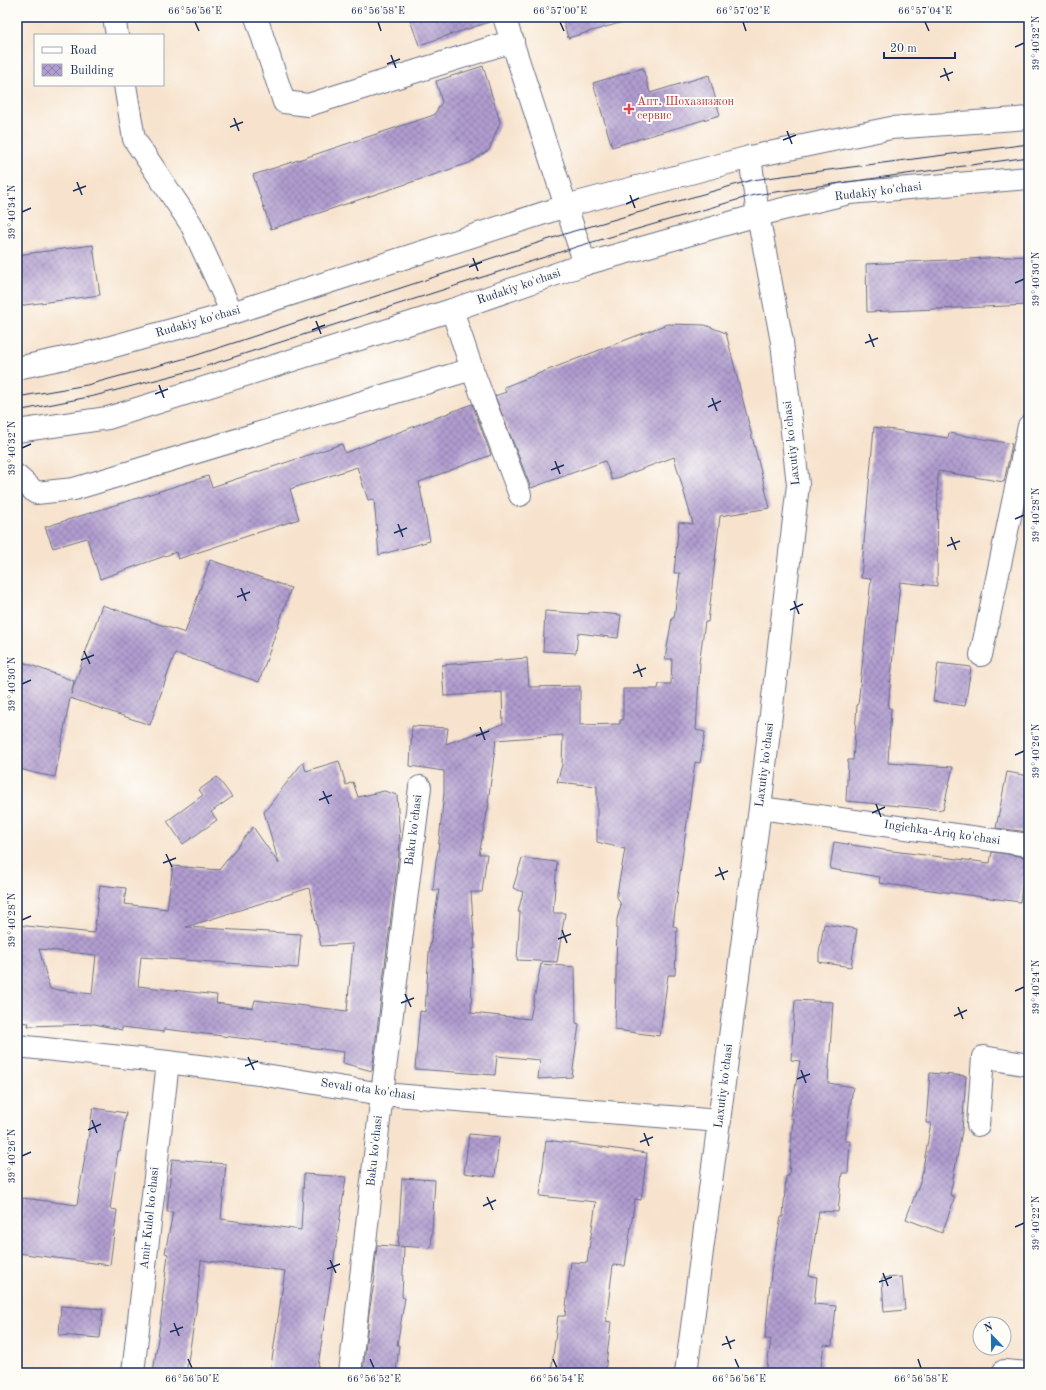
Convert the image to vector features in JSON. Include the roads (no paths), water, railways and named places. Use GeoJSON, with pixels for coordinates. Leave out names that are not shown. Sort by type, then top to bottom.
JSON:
{"type":"FeatureCollection","features":[{"type":"Feature","properties":{"kind":"street"},"geometry":{"type":"LineString","coordinates":[[114,17],[116,34]]}},
{"type":"Feature","properties":{"kind":"street"},"geometry":{"type":"LineString","coordinates":[[256,17],[284,102],[308,105],[513,41]]}},
{"type":"Feature","properties":{"kind":"street"},"geometry":{"type":"LineString","coordinates":[[504,17],[585,264]]}},
{"type":"Feature","properties":{"kind":"street"},"geometry":{"type":"LineString","coordinates":[[125,86],[134,139],[191,224],[232,313]]}},
{"type":"Feature","properties":{"kind":"street","name":"Rudakiy ko'chasi"},"geometry":{"type":"LineString","coordinates":[[17,368],[93,352],[232,313],[566,206],[750,157],[892,128],[1029,118]]}},
{"type":"Feature","properties":{"kind":"street","name":"Laxutiy ko'chasi"},"geometry":{"type":"LineString","coordinates":[[686,1373],[760,808],[798,485],[782,342],[758,215],[750,157]]}},
{"type":"Feature","properties":{"kind":"street","name":"Rudakiy ko'chasi"},"geometry":{"type":"LineString","coordinates":[[17,431],[108,418],[452,310],[585,264],[758,215],[849,193],[1029,178]]}},
{"type":"Feature","properties":{"kind":"street"},"geometry":{"type":"LineString","coordinates":[[452,310],[472,369],[520,495]]}},
{"type":"Feature","properties":{"kind":"street"},"geometry":{"type":"LineString","coordinates":[[17,476],[36,493],[74,489],[472,369]]}},
{"type":"Feature","properties":{"kind":"street"},"geometry":{"type":"LineString","coordinates":[[981,655],[1029,426]]}},
{"type":"Feature","properties":{"kind":"street","name":"Baku ko'chasi"},"geometry":{"type":"LineString","coordinates":[[350,1373],[382,1094],[420,787]]}},
{"type":"Feature","properties":{"kind":"street","name":"Ingichka-Ariq ko'chasi"},"geometry":{"type":"LineString","coordinates":[[760,808],[1029,845]]}},
{"type":"Feature","properties":{"kind":"street","name":"Sevali ota ko'chasi"},"geometry":{"type":"LineString","coordinates":[[17,1046],[168,1062],[259,1074],[382,1094],[720,1121]]}},
{"type":"Feature","properties":{"kind":"street"},"geometry":{"type":"LineString","coordinates":[[978,1125],[983,1057],[1029,1065]]}},
{"type":"Feature","properties":{"kind":"street","name":"Amir Kulol ko'chasi"},"geometry":{"type":"LineString","coordinates":[[133,1373],[168,1062]]}},
{"type":"Feature","properties":{"kind":"street"},"geometry":{"type":"LineString","coordinates":[[1004,1373],[1004,1371],[1029,1373]]}},
{"type":"Feature","properties":{"kind":"tram line"},"geometry":{"type":"LineString","coordinates":[[17,397],[87,385],[194,356],[574,231],[752,180],[1029,144]]}},
{"type":"Feature","properties":{"kind":"tram line"},"geometry":{"type":"LineString","coordinates":[[17,411],[94,396],[194,370],[579,246],[754,195],[1029,157]]}},
{"type":"Feature","properties":{"kind":"place","name":"Апт. Шохазизжон сервис"},"geometry":{"type":"Point","coordinates":[629,109]}}]}
